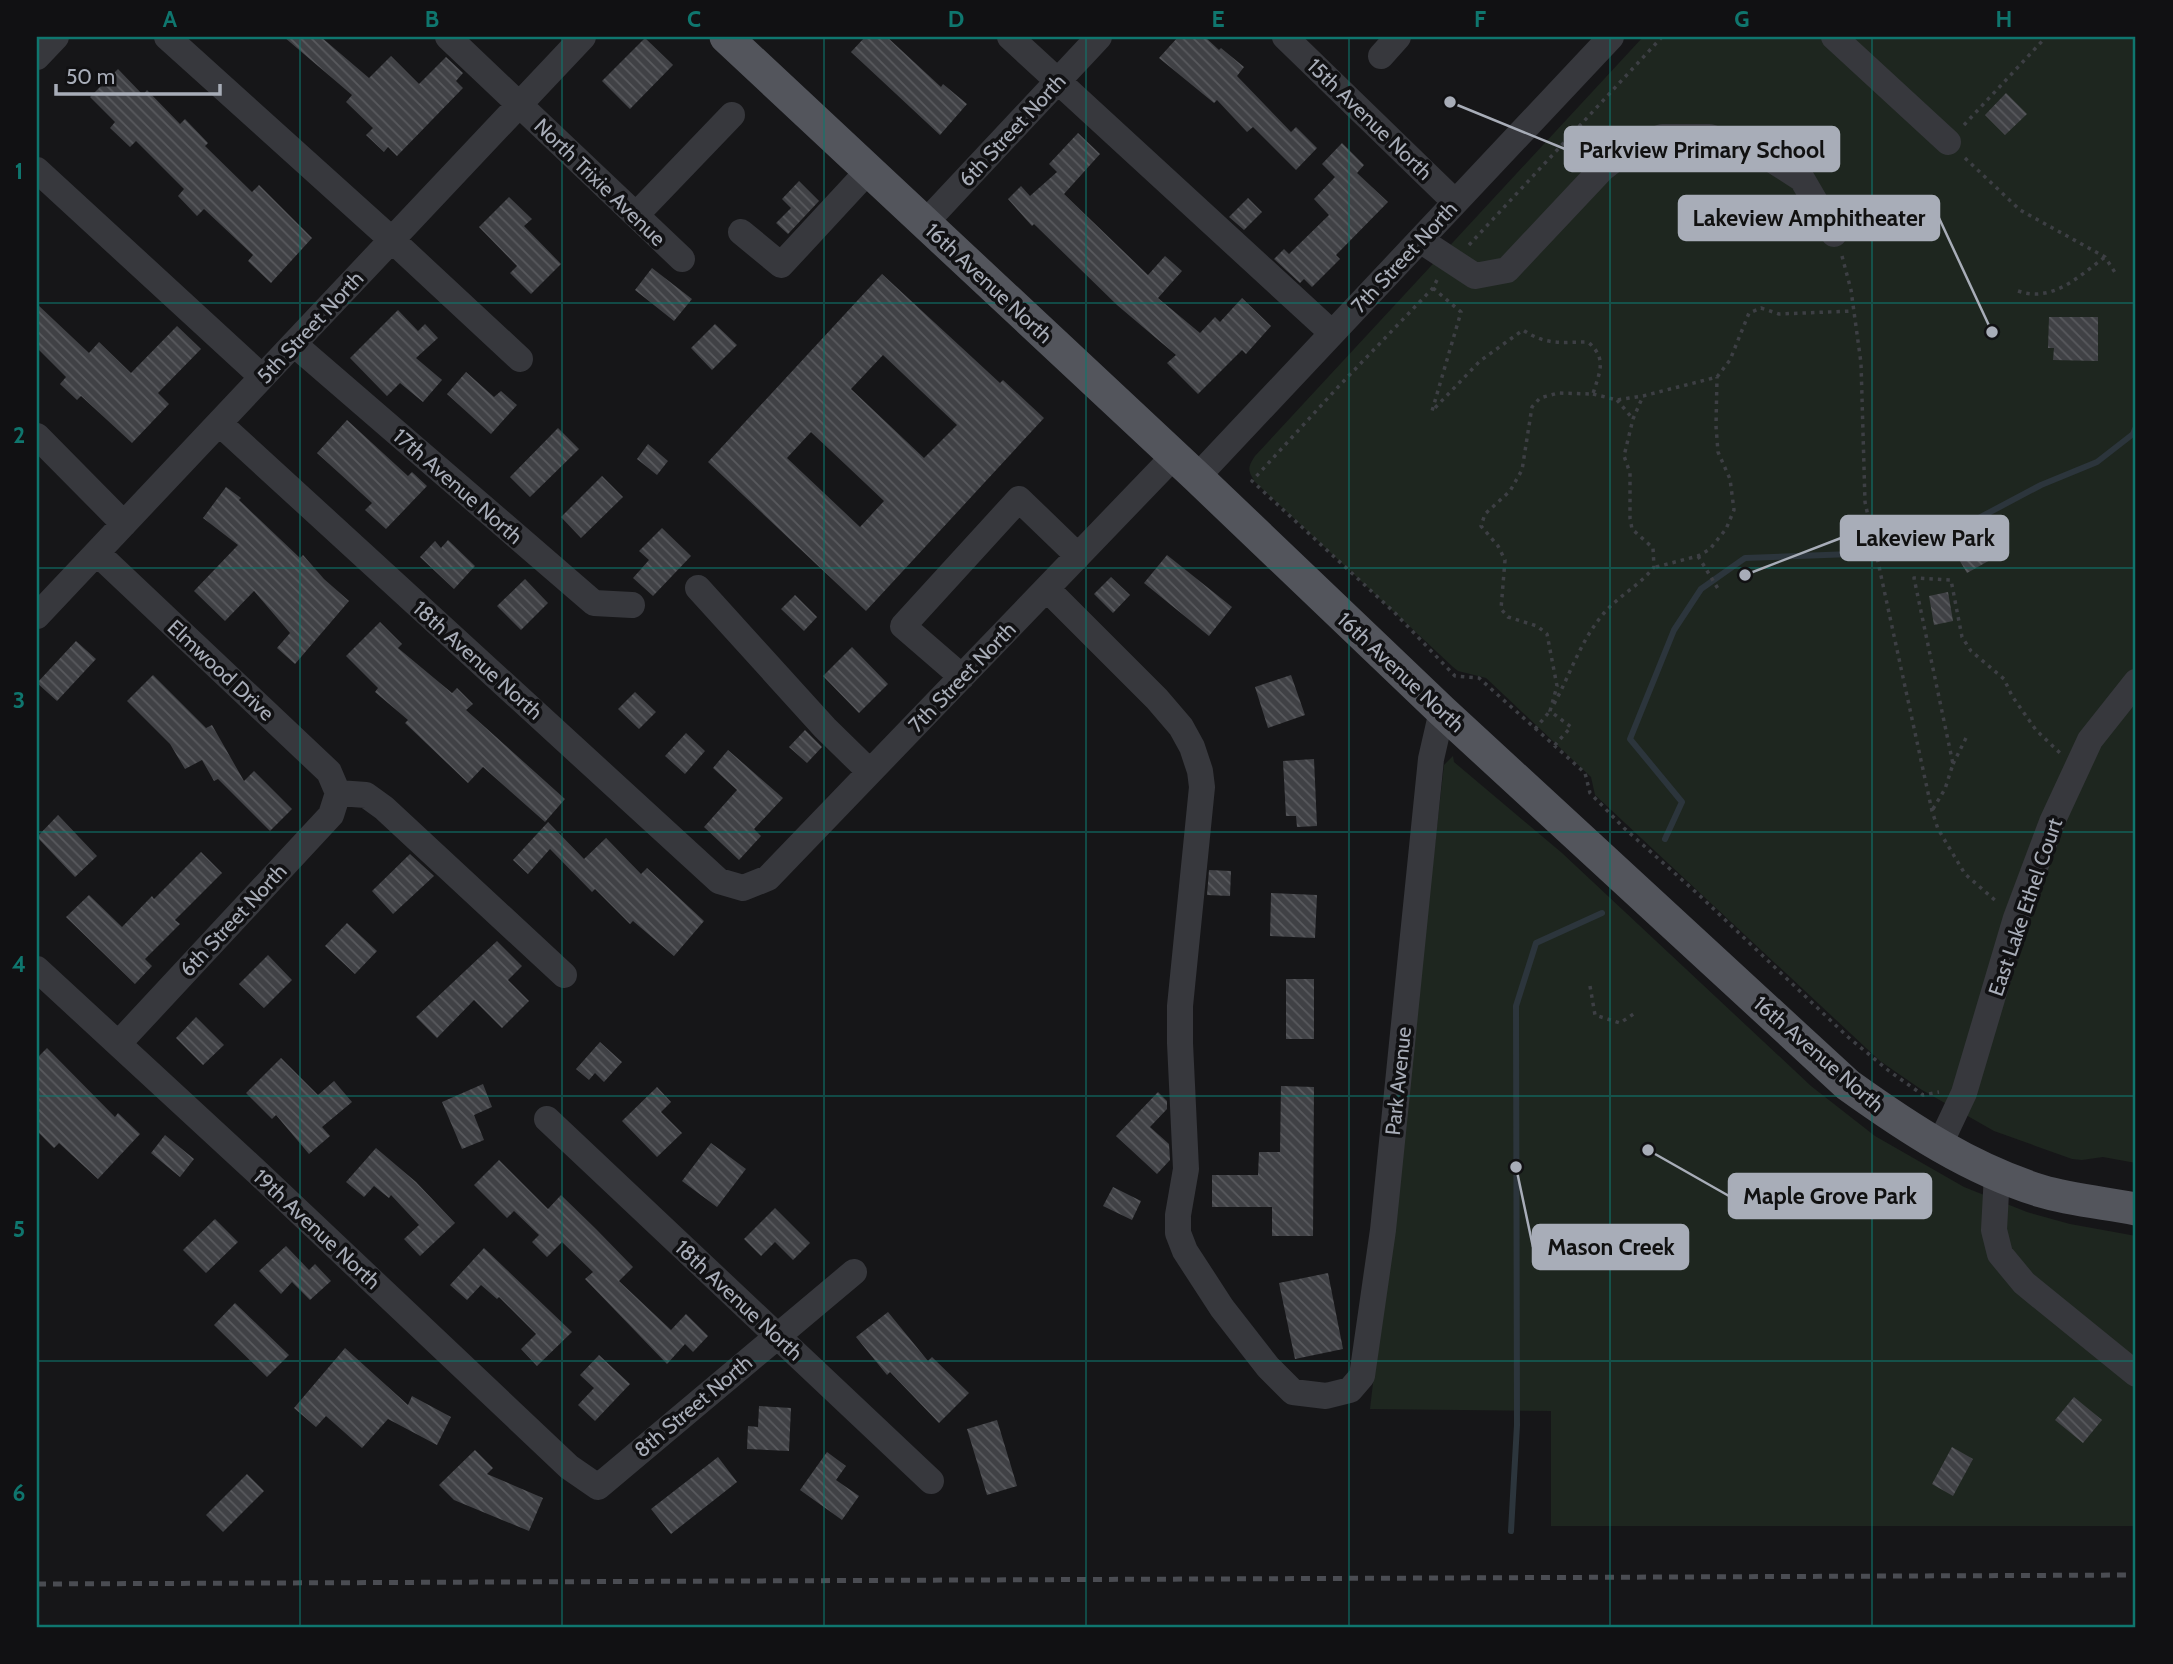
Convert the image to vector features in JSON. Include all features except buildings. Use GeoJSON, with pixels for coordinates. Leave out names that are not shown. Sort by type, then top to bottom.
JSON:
{"type":"FeatureCollection","features":[{"type":"Feature","properties":{"kind":"main road","name":"16th Avenue North"},"geometry":{"type":"LineString","coordinates":[[726,37],[1186,466],[1442,711],[1848,1085],[1899,1122],[1997,1174],[2042,1192],[2136,1209]]}},
{"type":"Feature","properties":{"kind":"street"},"geometry":{"type":"LineString","coordinates":[[37,57],[56,37]]}},
{"type":"Feature","properties":{"kind":"street"},"geometry":{"type":"LineString","coordinates":[[167,37],[520,359]]}},
{"type":"Feature","properties":{"kind":"street","name":"North Trixie Avenue"},"geometry":{"type":"LineString","coordinates":[[448,37],[682,260]]}},
{"type":"Feature","properties":{"kind":"street","name":"5th Street North"},"geometry":{"type":"LineString","coordinates":[[37,616],[583,37]]}},
{"type":"Feature","properties":{"kind":"street"},"geometry":{"type":"LineString","coordinates":[[1010,37],[1332,333]]}},
{"type":"Feature","properties":{"kind":"street","name":"6th Street North"},"geometry":{"type":"LineString","coordinates":[[925,223],[1099,37]]}},
{"type":"Feature","properties":{"kind":"street","name":"15th Avenue North"},"geometry":{"type":"LineString","coordinates":[[1285,37],[1455,202]]}},
{"type":"Feature","properties":{"kind":"street","name":"7th Street North"},"geometry":{"type":"LineString","coordinates":[[743,888],[768,878],[1078,556],[1186,466],[1332,333],[1611,37]]}},
{"type":"Feature","properties":{"kind":"street"},"geometry":{"type":"LineString","coordinates":[[1834,37],[1948,142]]}},
{"type":"Feature","properties":{"kind":"street"},"geometry":{"type":"LineString","coordinates":[[636,215],[732,115]]}},
{"type":"Feature","properties":{"kind":"street"},"geometry":{"type":"LineString","coordinates":[[1420,240],[1475,276],[1507,270],[1602,169],[1629,148],[1662,136],[1710,137],[1766,156],[1802,179],[1834,234]]}},
{"type":"Feature","properties":{"kind":"street"},"geometry":{"type":"LineString","coordinates":[[37,170],[262,377]]}},
{"type":"Feature","properties":{"kind":"street"},"geometry":{"type":"LineString","coordinates":[[741,232],[781,265],[868,171]]}},
{"type":"Feature","properties":{"kind":"street","name":"17th Avenue North"},"geometry":{"type":"LineString","coordinates":[[293,344],[593,603],[632,605]]}},
{"type":"Feature","properties":{"kind":"street","name":"18th Avenue North"},"geometry":{"type":"LineString","coordinates":[[219,423],[719,881],[743,888]]}},
{"type":"Feature","properties":{"kind":"street"},"geometry":{"type":"LineString","coordinates":[[37,436],[124,524]]}},
{"type":"Feature","properties":{"kind":"street"},"geometry":{"type":"LineString","coordinates":[[962,677],[903,626],[1019,499],[1078,556]]}},
{"type":"Feature","properties":{"kind":"street","name":"Elmwood Drive"},"geometry":{"type":"LineString","coordinates":[[97,553],[329,772],[338,793]]}},
{"type":"Feature","properties":{"kind":"street"},"geometry":{"type":"LineString","coordinates":[[698,588],[816,719],[870,772]]}},
{"type":"Feature","properties":{"kind":"street","name":"Park Avenue"},"geometry":{"type":"LineString","coordinates":[[1046,589],[1157,699],[1181,727],[1192,747],[1200,771],[1202,787],[1180,1006],[1186,1169],[1178,1215],[1178,1233],[1185,1251],[1222,1308],[1268,1367],[1293,1392],[1326,1396],[1350,1390],[1362,1376],[1384,1217],[1431,759],[1442,711]]}},
{"type":"Feature","properties":{"kind":"street","name":"East Lake Ethel Court"},"geometry":{"type":"LineString","coordinates":[[1940,1146],[1964,1093],[2016,918],[2052,822],[2090,740],[2136,682]]}},
{"type":"Feature","properties":{"kind":"street"},"geometry":{"type":"LineString","coordinates":[[338,793],[366,795],[384,808],[564,975]]}},
{"type":"Feature","properties":{"kind":"street","name":"6th Street North"},"geometry":{"type":"LineString","coordinates":[[119,1043],[331,815],[338,793]]}},
{"type":"Feature","properties":{"kind":"street","name":"19th Avenue North"},"geometry":{"type":"LineString","coordinates":[[37,969],[569,1467],[597,1487]]}},
{"type":"Feature","properties":{"kind":"street","name":"18th Avenue North"},"geometry":{"type":"LineString","coordinates":[[547,1119],[931,1480]]}},
{"type":"Feature","properties":{"kind":"street"},"geometry":{"type":"LineString","coordinates":[[1997,1174],[1994,1230],[2000,1254],[2024,1283],[2136,1374]]}},
{"type":"Feature","properties":{"kind":"street","name":"8th Street North"},"geometry":{"type":"LineString","coordinates":[[597,1487],[854,1272]]}},
{"type":"Feature","properties":{"kind":"path"},"geometry":{"type":"LineString","coordinates":[[1466,249],[1662,37]]}},
{"type":"Feature","properties":{"kind":"path"},"geometry":{"type":"LineString","coordinates":[[2046,37],[1948,142],[2020,210],[2105,257],[2116,274]]}},
{"type":"Feature","properties":{"kind":"path"},"geometry":{"type":"LineString","coordinates":[[1834,234],[1846,266],[1861,363],[1866,502],[1871,532],[1932,811],[1938,829],[1965,874],[2016,918]]}},
{"type":"Feature","properties":{"kind":"path"},"geometry":{"type":"LineString","coordinates":[[2018,291],[2031,295],[2061,289],[2105,257]]}},
{"type":"Feature","properties":{"kind":"path"},"geometry":{"type":"LineString","coordinates":[[1441,272],[1433,288],[1252,481],[1394,612],[1455,676],[1479,678],[1585,773],[1590,793],[1624,828],[1699,895],[1848,1037],[1923,1095],[1943,1091]]}},
{"type":"Feature","properties":{"kind":"path"},"geometry":{"type":"LineString","coordinates":[[1433,288],[1461,312],[1433,411],[1479,362],[1523,330],[1536,339],[1556,344],[1588,342],[1598,351],[1601,365],[1593,394]]}},
{"type":"Feature","properties":{"kind":"path"},"geometry":{"type":"LineString","coordinates":[[1535,729],[1550,711],[1578,652],[1605,612],[1644,580],[1654,567],[1698,556],[1710,549],[1726,529],[1734,510],[1730,479],[1718,452],[1717,377],[1730,360],[1749,313],[1761,308],[1779,314],[1853,311]]}},
{"type":"Feature","properties":{"kind":"path"},"geometry":{"type":"LineString","coordinates":[[1550,711],[1558,686],[1547,634],[1537,626],[1508,617],[1501,609],[1505,560],[1499,546],[1488,537],[1481,526],[1485,514],[1510,491],[1522,470],[1532,407],[1540,398],[1558,393],[1593,394],[1616,400],[1717,377]]}},
{"type":"Feature","properties":{"kind":"path"},"geometry":{"type":"LineString","coordinates":[[1643,396],[1633,419],[1624,456],[1630,473],[1632,529],[1653,548],[1654,567]]}},
{"type":"Feature","properties":{"kind":"path"},"geometry":{"type":"LineString","coordinates":[[1616,400],[1633,419]]}},
{"type":"Feature","properties":{"kind":"path"},"geometry":{"type":"LineString","coordinates":[[1698,556],[1720,592]]}},
{"type":"Feature","properties":{"kind":"path"},"geometry":{"type":"LineString","coordinates":[[1953,764],[1914,578],[1951,580],[1962,637],[1971,651],[2004,679],[2012,696],[2036,730],[2077,769]]}},
{"type":"Feature","properties":{"kind":"path"},"geometry":{"type":"LineString","coordinates":[[1550,711],[1571,727],[1554,746]]}},
{"type":"Feature","properties":{"kind":"path"},"geometry":{"type":"LineString","coordinates":[[1932,811],[1945,789],[1953,764],[1968,734]]}},
{"type":"Feature","properties":{"kind":"path"},"geometry":{"type":"LineString","coordinates":[[1590,986],[1595,1015],[1620,1023],[1635,1013]]}},
{"type":"Feature","properties":{"kind":"shaded area"},"geometry":{"type":"Polygon","coordinates":[[[1643,37],[2136,37],[2136,1163],[2103,1157],[2072,1159],[1994,1131],[1922,1090],[1880,1061],[1595,795],[1591,777],[1486,678],[1458,671],[1453,667],[1255,482],[1251,475],[1249,469],[1255,456],[1643,37]]]}},
{"type":"Feature","properties":{"kind":"shaded area"},"geometry":{"type":"Polygon","coordinates":[[[1453,756],[1454,762],[1562,853],[1811,1086],[1875,1136],[1964,1187],[2027,1212],[2070,1224],[2136,1236],[2136,1526],[1551,1526],[1551,1411],[1370,1409],[1444,765],[1453,756]]]}},
{"type":"Feature","properties":{"kind":"waterway"},"geometry":{"type":"LineString","coordinates":[[1665,839],[1682,802],[1630,739],[1674,630],[1701,589],[1745,558],[1852,554],[1941,538],[2041,485],[2097,462],[2133,434],[2136,427]]}},
{"type":"Feature","properties":{"kind":"waterway"},"geometry":{"type":"LineString","coordinates":[[1511,1531],[1517,1425],[1516,1006],[1536,943],[1602,913]]}},
{"type":"Feature","properties":{"kind":"railway"},"geometry":{"type":"LineString","coordinates":[[37,1584],[2136,1575]]}},
{"type":"Feature","properties":{"kind":"place","name":"Parkview Primary School"},"geometry":{"type":"Point","coordinates":[1450,102]}},
{"type":"Feature","properties":{"kind":"place","name":"Lakeview Amphitheater"},"geometry":{"type":"Point","coordinates":[1992,332]}},
{"type":"Feature","properties":{"kind":"place","name":"Lakeview Park"},"geometry":{"type":"Point","coordinates":[1745,575]}},
{"type":"Feature","properties":{"kind":"place","name":"Maple Grove Park"},"geometry":{"type":"Point","coordinates":[1648,1150]}},
{"type":"Feature","properties":{"kind":"place","name":"Mason Creek"},"geometry":{"type":"Point","coordinates":[1516,1167]}}]}
